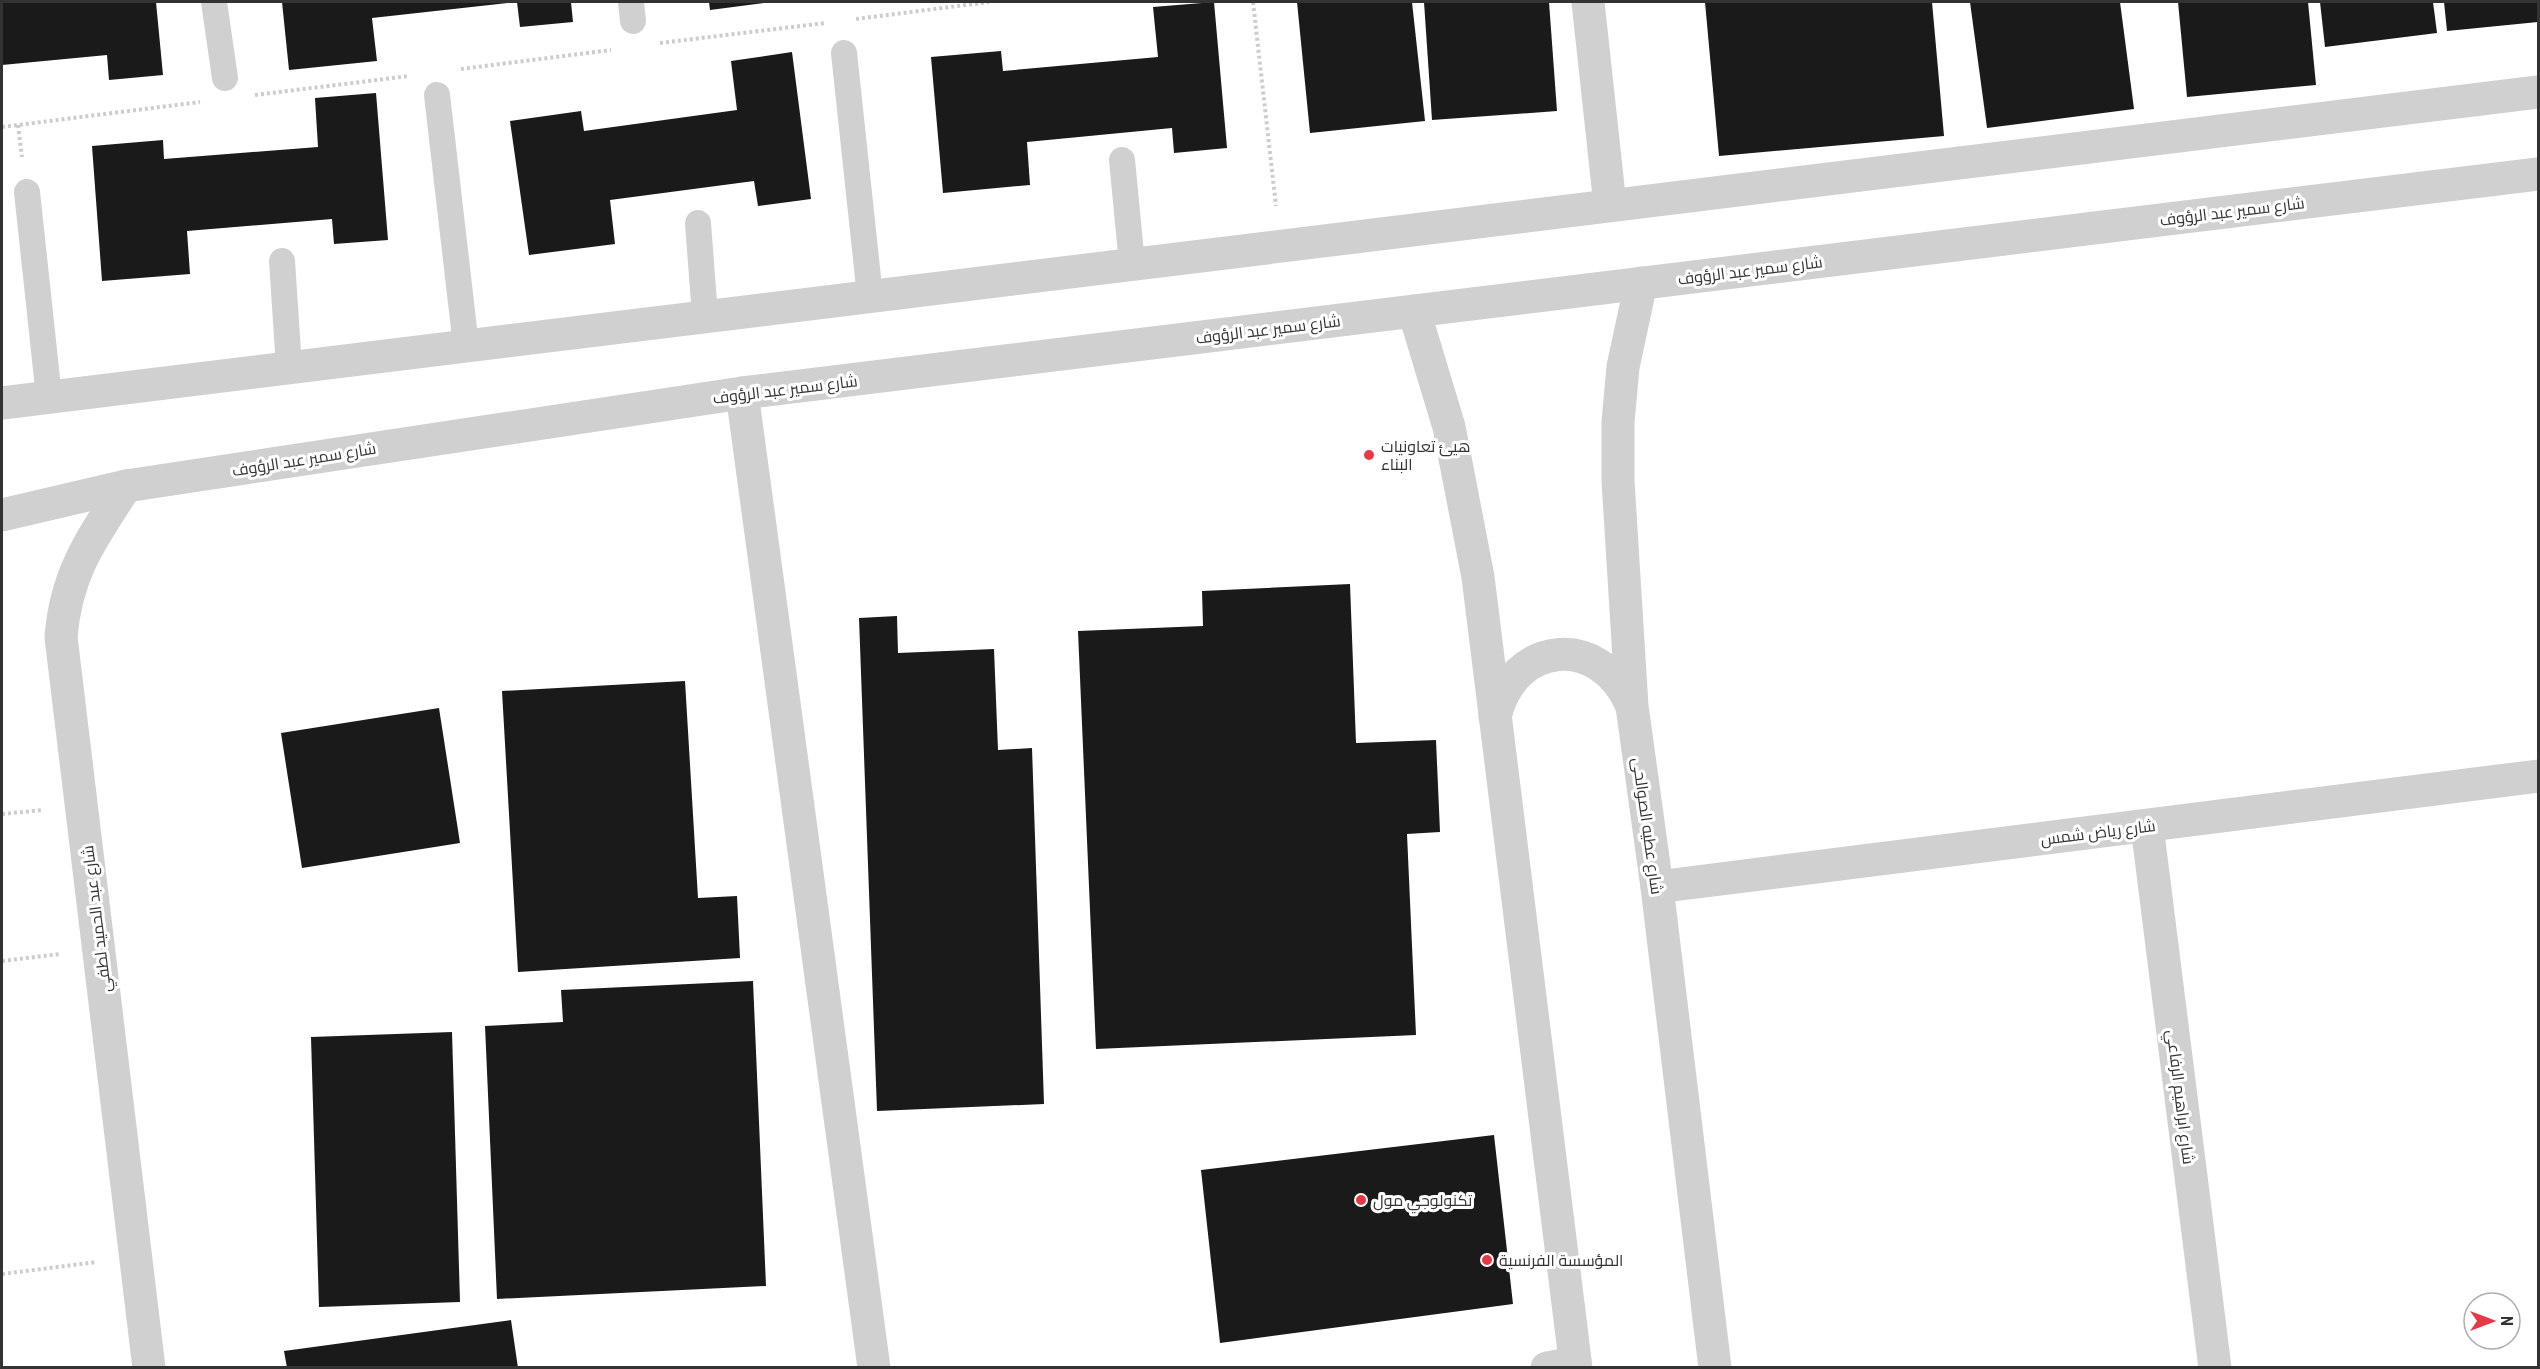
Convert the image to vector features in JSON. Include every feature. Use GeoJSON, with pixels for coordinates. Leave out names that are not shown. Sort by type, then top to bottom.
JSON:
{"type":"FeatureCollection","features":[{"type":"Feature","properties":{"kind":"street"},"geometry":{"type":"LineString","coordinates":[[1588,2],[1610,205]]}},
{"type":"Feature","properties":{"kind":"street"},"geometry":{"type":"LineString","coordinates":[[2,403],[2538,92]]}},
{"type":"Feature","properties":{"kind":"street","name":"شارع سمير عبد الرؤوف"},"geometry":{"type":"LineString","coordinates":[[2,515],[126,486],[742,393],[2538,174]]}},
{"type":"Feature","properties":{"kind":"street","name":"شارع عطيه الصوالحى"},"geometry":{"type":"LineString","coordinates":[[1641,283],[1623,367],[1618,422],[1618,481],[1632,706],[1657,887],[1715,1368]]}},
{"type":"Feature","properties":{"kind":"street"},"geometry":{"type":"LineString","coordinates":[[1414,310],[1449,427],[1478,577],[1566,1366]]}},
{"type":"Feature","properties":{"kind":"street"},"geometry":{"type":"LineString","coordinates":[[742,393],[874,1368]]}},
{"type":"Feature","properties":{"kind":"street","name":"شارع عبد الحميد لطفي"},"geometry":{"type":"LineString","coordinates":[[126,486],[87,546],[73,578],[63,607],[61,637],[149,1368]]}},
{"type":"Feature","properties":{"kind":"street"},"geometry":{"type":"LineString","coordinates":[[1494,718],[1499,697],[1511,679],[1527,665],[1547,657],[1569,655],[1590,659],[1608,670],[1623,686],[1632,706]]}},
{"type":"Feature","properties":{"kind":"street","name":"شارع رياض شمس"},"geometry":{"type":"LineString","coordinates":[[1657,887],[2538,776]]}},
{"type":"Feature","properties":{"kind":"street","name":"شارع ابراهيم الرفاعي"},"geometry":{"type":"LineString","coordinates":[[2147,826],[2216,1368]]}},
{"type":"Feature","properties":{"kind":"lane"},"geometry":{"type":"LineString","coordinates":[[214,2],[225,78]]}},
{"type":"Feature","properties":{"kind":"lane"},"geometry":{"type":"LineString","coordinates":[[843,53],[870,296]]}},
{"type":"Feature","properties":{"kind":"lane"},"geometry":{"type":"LineString","coordinates":[[437,95],[466,346]]}},
{"type":"Feature","properties":{"kind":"lane"},"geometry":{"type":"LineString","coordinates":[[1122,160],[1132,264]]}},
{"type":"Feature","properties":{"kind":"lane"},"geometry":{"type":"LineString","coordinates":[[27,192],[49,397]]}},
{"type":"Feature","properties":{"kind":"lane"},"geometry":{"type":"LineString","coordinates":[[698,223],[705,316]]}},
{"type":"Feature","properties":{"kind":"lane"},"geometry":{"type":"LineString","coordinates":[[282,261],[289,368]]}},
{"type":"Feature","properties":{"kind":"path"},"geometry":{"type":"LineString","coordinates":[[851,19],[989,2]]}},
{"type":"Feature","properties":{"kind":"path"},"geometry":{"type":"LineString","coordinates":[[1253,2],[1280,245]]}},
{"type":"Feature","properties":{"kind":"path"},"geometry":{"type":"LineString","coordinates":[[649,45],[827,22]]}},
{"type":"Feature","properties":{"kind":"path"},"geometry":{"type":"LineString","coordinates":[[459,70],[613,49]]}},
{"type":"Feature","properties":{"kind":"path"},"geometry":{"type":"LineString","coordinates":[[251,95],[412,75]]}},
{"type":"Feature","properties":{"kind":"path"},"geometry":{"type":"LineString","coordinates":[[2,127],[205,101]]}},
{"type":"Feature","properties":{"kind":"path"},"geometry":{"type":"LineString","coordinates":[[2,961],[100,949]]}},
{"type":"Feature","properties":{"kind":"path"},"geometry":{"type":"LineString","coordinates":[[2,1274],[137,1258]]}},
{"type":"Feature","properties":{"kind":"building"},"geometry":{"type":"Polygon","coordinates":[[[2,2],[156,2],[163,75],[109,80],[107,55],[2,65],[2,2]]]}},
{"type":"Feature","properties":{"kind":"building"},"geometry":{"type":"Polygon","coordinates":[[[282,2],[517,2],[372,18],[377,61],[289,70],[282,2]]]}},
{"type":"Feature","properties":{"kind":"building"},"geometry":{"type":"Polygon","coordinates":[[[517,2],[571,2],[573,22],[520,27],[517,2]]]}},
{"type":"Feature","properties":{"kind":"building"},"geometry":{"type":"Polygon","coordinates":[[[709,2],[764,2],[764,3],[710,10],[709,2]]]}},
{"type":"Feature","properties":{"kind":"building"},"geometry":{"type":"Polygon","coordinates":[[[1214,2],[1227,148],[1174,153],[1172,128],[1027,142],[1030,185],[943,193],[931,57],[1001,51],[1003,71],[1158,57],[1153,7],[1214,2]]]}},
{"type":"Feature","properties":{"kind":"building"},"geometry":{"type":"Polygon","coordinates":[[[1297,2],[1412,2],[1425,121],[1310,133],[1297,2]]]}},
{"type":"Feature","properties":{"kind":"building"},"geometry":{"type":"Polygon","coordinates":[[[1424,2],[1549,2],[1557,111],[1432,120],[1424,2]]]}},
{"type":"Feature","properties":{"kind":"building"},"geometry":{"type":"Polygon","coordinates":[[[1705,2],[1932,2],[1944,136],[1719,156],[1705,2]]]}},
{"type":"Feature","properties":{"kind":"building"},"geometry":{"type":"Polygon","coordinates":[[[1970,2],[2120,2],[2134,109],[1987,128],[1970,2]]]}},
{"type":"Feature","properties":{"kind":"building"},"geometry":{"type":"Polygon","coordinates":[[[2178,2],[2308,2],[2316,85],[2187,97],[2178,2]]]}},
{"type":"Feature","properties":{"kind":"building"},"geometry":{"type":"Polygon","coordinates":[[[2320,2],[2433,2],[2437,33],[2325,47],[2320,2]]]}},
{"type":"Feature","properties":{"kind":"building"},"geometry":{"type":"Polygon","coordinates":[[[2444,2],[2538,2],[2538,22],[2447,31],[2444,2]]]}},
{"type":"Feature","properties":{"kind":"building"},"geometry":{"type":"Polygon","coordinates":[[[792,52],[811,199],[758,206],[754,181],[610,200],[615,244],[529,255],[510,121],[581,111],[584,131],[737,110],[731,61],[792,52]]]}},
{"type":"Feature","properties":{"kind":"building"},"geometry":{"type":"Polygon","coordinates":[[[376,93],[388,240],[334,244],[332,219],[187,231],[190,274],[102,281],[92,146],[163,140],[164,159],[318,147],[315,98],[376,93]]]}},
{"type":"Feature","properties":{"kind":"building"},"geometry":{"type":"Polygon","coordinates":[[[1350,584],[1356,743],[1436,740],[1440,832],[1407,834],[1416,1035],[1096,1049],[1078,631],[1203,626],[1202,591],[1350,584]]]}},
{"type":"Feature","properties":{"kind":"building"},"geometry":{"type":"Polygon","coordinates":[[[897,616],[898,653],[994,649],[998,750],[1032,748],[1044,1104],[877,1111],[859,618],[897,616]]]}},
{"type":"Feature","properties":{"kind":"building"},"geometry":{"type":"Polygon","coordinates":[[[685,681],[698,898],[737,896],[740,958],[518,972],[502,691],[685,681]]]}},
{"type":"Feature","properties":{"kind":"building"},"geometry":{"type":"Polygon","coordinates":[[[439,708],[460,843],[302,868],[281,733],[439,708]]]}},
{"type":"Feature","properties":{"kind":"building"},"geometry":{"type":"Polygon","coordinates":[[[753,981],[766,1286],[497,1299],[485,1026],[563,1022],[561,990],[753,981]]]}},
{"type":"Feature","properties":{"kind":"building"},"geometry":{"type":"Polygon","coordinates":[[[452,1032],[460,1302],[319,1307],[311,1037],[452,1032]]]}},
{"type":"Feature","properties":{"kind":"building","name":"تكنولوجي مول"},"geometry":{"type":"Polygon","coordinates":[[[1494,1135],[1513,1304],[1220,1343],[1201,1170],[1494,1135]]]}},
{"type":"Feature","properties":{"kind":"building"},"geometry":{"type":"Polygon","coordinates":[[[511,1320],[518,1368],[287,1368],[284,1351],[511,1320]]]}},
{"type":"Feature","properties":{"kind":"place","name":"هيئ تعاونيات البناء"},"geometry":{"type":"Point","coordinates":[1369,455]}},
{"type":"Feature","properties":{"kind":"place","name":"تكنولوجي مول"},"geometry":{"type":"Point","coordinates":[1361,1200]}},
{"type":"Feature","properties":{"kind":"place","name":"المؤسسة الفرنسية"},"geometry":{"type":"Point","coordinates":[1487,1260]}}]}
